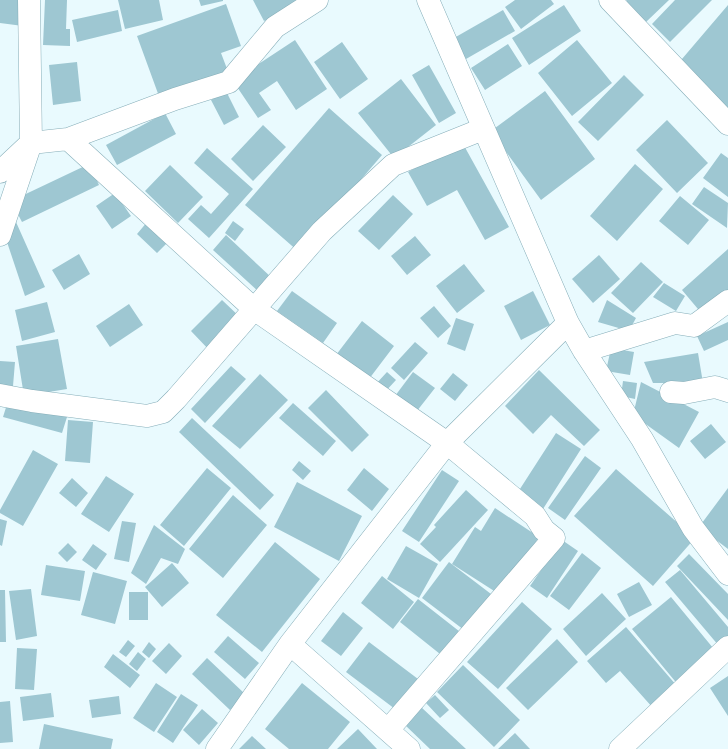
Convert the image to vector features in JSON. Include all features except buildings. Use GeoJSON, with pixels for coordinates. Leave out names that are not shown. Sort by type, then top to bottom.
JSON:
{"type":"FeatureCollection","features":[{"type":"Feature","properties":{"kind":"street"},"geometry":{"type":"LineString","coordinates":[[0,235],[31,143],[29,0]]}},
{"type":"Feature","properties":{"kind":"street"},"geometry":{"type":"LineString","coordinates":[[0,172],[31,143],[68,139],[175,99],[229,82],[275,27],[317,0]]}},
{"type":"Feature","properties":{"kind":"street"},"geometry":{"type":"LineString","coordinates":[[428,0],[568,323],[584,351],[642,439],[693,528],[728,574]]}},
{"type":"Feature","properties":{"kind":"street"},"geometry":{"type":"LineString","coordinates":[[610,0],[728,124]]}},
{"type":"Feature","properties":{"kind":"street"},"geometry":{"type":"LineString","coordinates":[[0,394],[32,401],[148,416],[163,412],[322,231],[393,165],[483,129]]}},
{"type":"Feature","properties":{"kind":"street"},"geometry":{"type":"LineString","coordinates":[[68,139],[254,309],[447,443],[535,516],[544,530],[554,538],[388,730]]}},
{"type":"Feature","properties":{"kind":"street"},"geometry":{"type":"LineString","coordinates":[[584,351],[675,322],[694,326],[728,301]]}},
{"type":"Feature","properties":{"kind":"street"},"geometry":{"type":"LineString","coordinates":[[217,749],[290,644],[447,443],[568,323]]}},
{"type":"Feature","properties":{"kind":"street"},"geometry":{"type":"LineString","coordinates":[[671,392],[684,393],[715,387],[728,391]]}},
{"type":"Feature","properties":{"kind":"street"},"geometry":{"type":"LineString","coordinates":[[290,644],[409,749]]}},
{"type":"Feature","properties":{"kind":"street"},"geometry":{"type":"LineString","coordinates":[[620,749],[728,647]]}}]}
